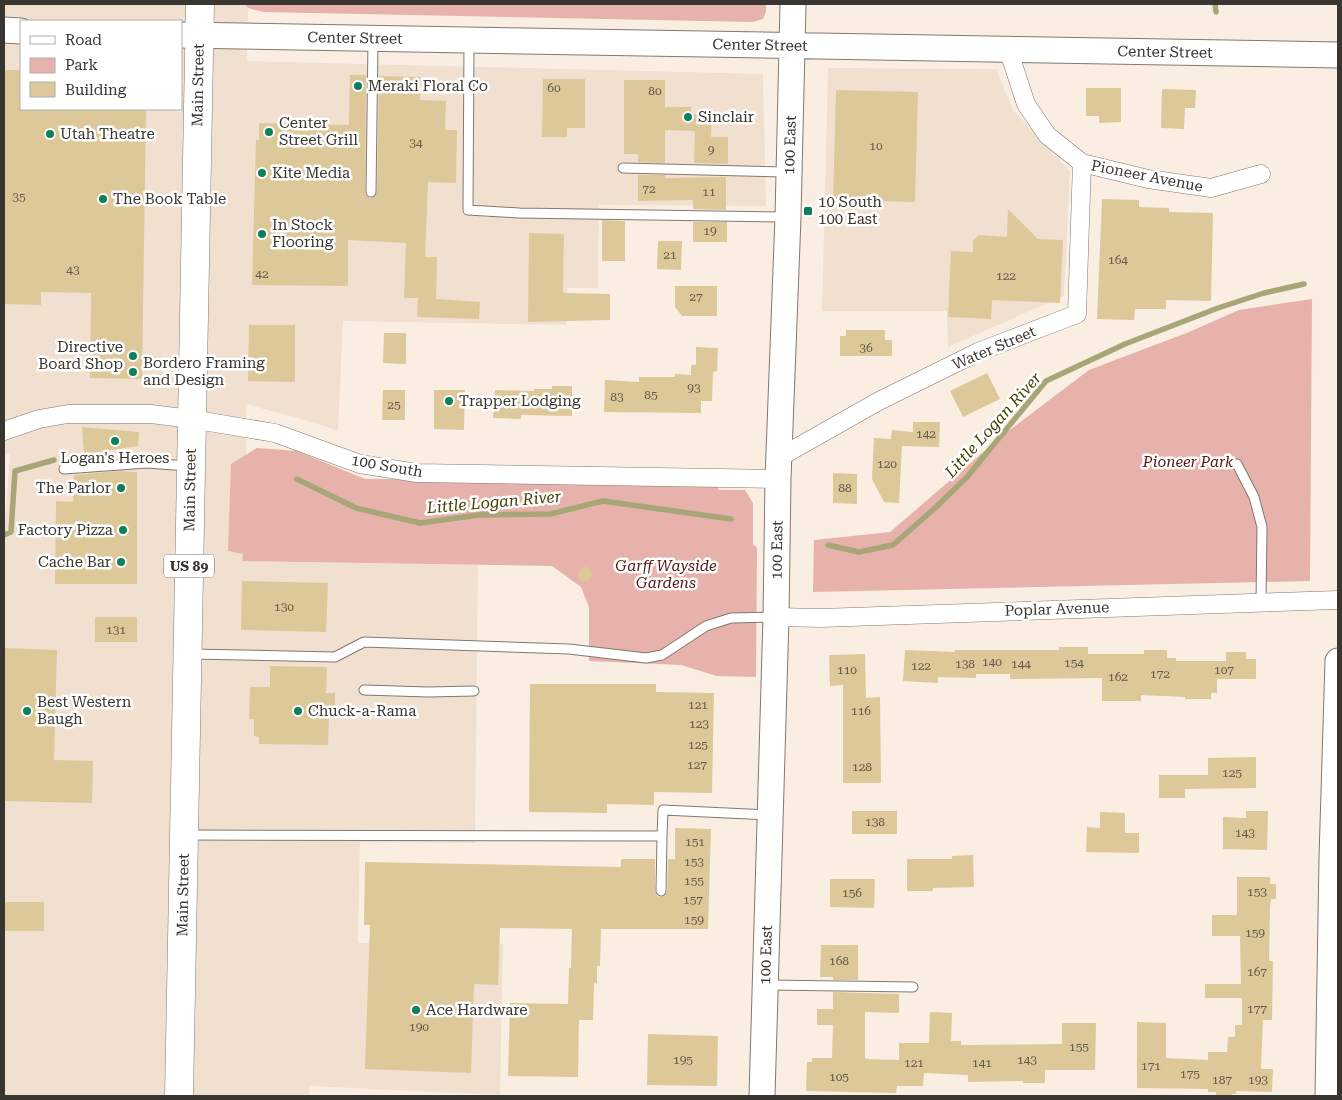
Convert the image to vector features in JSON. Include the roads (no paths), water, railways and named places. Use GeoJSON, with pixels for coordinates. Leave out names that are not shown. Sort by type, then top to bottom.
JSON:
{"type":"FeatureCollection","features":[{"type":"Feature","properties":{"kind":"highway","name":"Main Street"},"geometry":{"type":"LineString","coordinates":[[179,1096],[191,418],[190,35],[200,4]]}},
{"type":"Feature","properties":{"kind":"main road","name":"100 East"},"geometry":{"type":"LineString","coordinates":[[762,1096],[793,4]]}},
{"type":"Feature","properties":{"kind":"main road"},"geometry":{"type":"LineString","coordinates":[[4,30],[20,31]]}},
{"type":"Feature","properties":{"kind":"main road","name":"Center Street"},"geometry":{"type":"LineString","coordinates":[[190,35],[1338,55]]}},
{"type":"Feature","properties":{"kind":"main road"},"geometry":{"type":"LineString","coordinates":[[1328,1096],[1338,661]]}},
{"type":"Feature","properties":{"kind":"street","name":"Pioneer Avenue"},"geometry":{"type":"LineString","coordinates":[[1008,49],[1026,104],[1047,134],[1082,163],[1148,178],[1211,188],[1261,174]]}},
{"type":"Feature","properties":{"kind":"street","name":"Water Street"},"geometry":{"type":"LineString","coordinates":[[779,479],[879,401],[978,352],[1077,314],[1082,163]]}},
{"type":"Feature","properties":{"kind":"street","name":"100 South"},"geometry":{"type":"LineString","coordinates":[[4,430],[39,419],[68,414],[151,414],[191,418],[275,433],[360,464],[417,473],[779,479]]}},
{"type":"Feature","properties":{"kind":"street","name":"Poplar Avenue"},"geometry":{"type":"LineString","coordinates":[[776,609],[821,618],[1338,600]]}},
{"type":"Feature","properties":{"kind":"lane"},"geometry":{"type":"LineString","coordinates":[[371,192],[373,38]]}},
{"type":"Feature","properties":{"kind":"lane"},"geometry":{"type":"LineString","coordinates":[[469,40],[468,210],[519,213],[788,217]]}},
{"type":"Feature","properties":{"kind":"lane"},"geometry":{"type":"LineString","coordinates":[[623,168],[789,172]]}},
{"type":"Feature","properties":{"kind":"lane"},"geometry":{"type":"LineString","coordinates":[[64,469],[147,463],[190,466]]}},
{"type":"Feature","properties":{"kind":"lane"},"geometry":{"type":"LineString","coordinates":[[1237,464],[1254,497],[1262,527],[1261,602]]}},
{"type":"Feature","properties":{"kind":"lane"},"geometry":{"type":"LineString","coordinates":[[187,654],[335,657],[364,642],[569,649],[646,658],[662,655],[706,626],[731,618],[776,609]]}},
{"type":"Feature","properties":{"kind":"lane"},"geometry":{"type":"LineString","coordinates":[[364,690],[474,691]]}},
{"type":"Feature","properties":{"kind":"lane"},"geometry":{"type":"LineString","coordinates":[[661,891],[663,810],[770,815]]}},
{"type":"Feature","properties":{"kind":"lane"},"geometry":{"type":"LineString","coordinates":[[184,835],[662,836]]}},
{"type":"Feature","properties":{"kind":"lane"},"geometry":{"type":"LineString","coordinates":[[765,985],[913,987]]}},
{"type":"Feature","properties":{"kind":"waterway"},"geometry":{"type":"LineString","coordinates":[[1215,4],[1216,12]]}},
{"type":"Feature","properties":{"kind":"waterway","name":"Little Logan River"},"geometry":{"type":"LineString","coordinates":[[828,545],[859,552],[893,545],[967,477],[1046,381],[1125,344],[1218,308],[1264,293],[1304,284]]}},
{"type":"Feature","properties":{"kind":"waterway","name":"Little Logan River"},"geometry":{"type":"LineString","coordinates":[[4,535],[11,532],[15,471],[54,460]]}},
{"type":"Feature","properties":{"kind":"waterway","name":"Little Logan River"},"geometry":{"type":"LineString","coordinates":[[297,479],[356,508],[420,523],[479,515],[550,514],[603,501],[731,519]]}},
{"type":"Feature","properties":{"kind":"place","name":"Meraki Floral Co"},"geometry":{"type":"Point","coordinates":[358,86]}},
{"type":"Feature","properties":{"kind":"place","name":"Sinclair"},"geometry":{"type":"Point","coordinates":[688,117]}},
{"type":"Feature","properties":{"kind":"place","name":"Center Street Grill"},"geometry":{"type":"Point","coordinates":[269,132]}},
{"type":"Feature","properties":{"kind":"place","name":"Utah Theatre"},"geometry":{"type":"Point","coordinates":[50,134]}},
{"type":"Feature","properties":{"kind":"place","name":"Kite Media"},"geometry":{"type":"Point","coordinates":[262,173]}},
{"type":"Feature","properties":{"kind":"place","name":"The Book Table"},"geometry":{"type":"Point","coordinates":[103,199]}},
{"type":"Feature","properties":{"kind":"place","name":"10 South 100 East"},"geometry":{"type":"Point","coordinates":[808,211]}},
{"type":"Feature","properties":{"kind":"place","name":"In Stock Flooring"},"geometry":{"type":"Point","coordinates":[262,234]}},
{"type":"Feature","properties":{"kind":"place","name":"Directive Board Shop"},"geometry":{"type":"Point","coordinates":[133,356]}},
{"type":"Feature","properties":{"kind":"place","name":"Bordero Framing and Design"},"geometry":{"type":"Point","coordinates":[133,372]}},
{"type":"Feature","properties":{"kind":"place","name":"Trapper Lodging"},"geometry":{"type":"Point","coordinates":[449,401]}},
{"type":"Feature","properties":{"kind":"place","name":"Logan's Heroes"},"geometry":{"type":"Point","coordinates":[115,441]}},
{"type":"Feature","properties":{"kind":"place","name":"The Parlor"},"geometry":{"type":"Point","coordinates":[121,488]}},
{"type":"Feature","properties":{"kind":"place","name":"Factory Pizza"},"geometry":{"type":"Point","coordinates":[123,530]}},
{"type":"Feature","properties":{"kind":"place","name":"Cache Bar"},"geometry":{"type":"Point","coordinates":[121,562]}},
{"type":"Feature","properties":{"kind":"place","name":"Best Western Baugh"},"geometry":{"type":"Point","coordinates":[27,711]}},
{"type":"Feature","properties":{"kind":"place","name":"Chuck-a-Rama"},"geometry":{"type":"Point","coordinates":[298,711]}},
{"type":"Feature","properties":{"kind":"place","name":"Ace Hardware"},"geometry":{"type":"Point","coordinates":[416,1010]}},
{"type":"Feature","properties":{"kind":"park label","name":"Pioneer Park"},"geometry":{"type":"Point","coordinates":[1188,462]}},
{"type":"Feature","properties":{"kind":"park label","name":"Garff Wayside Gardens"},"geometry":{"type":"Point","coordinates":[666,574]}}]}
